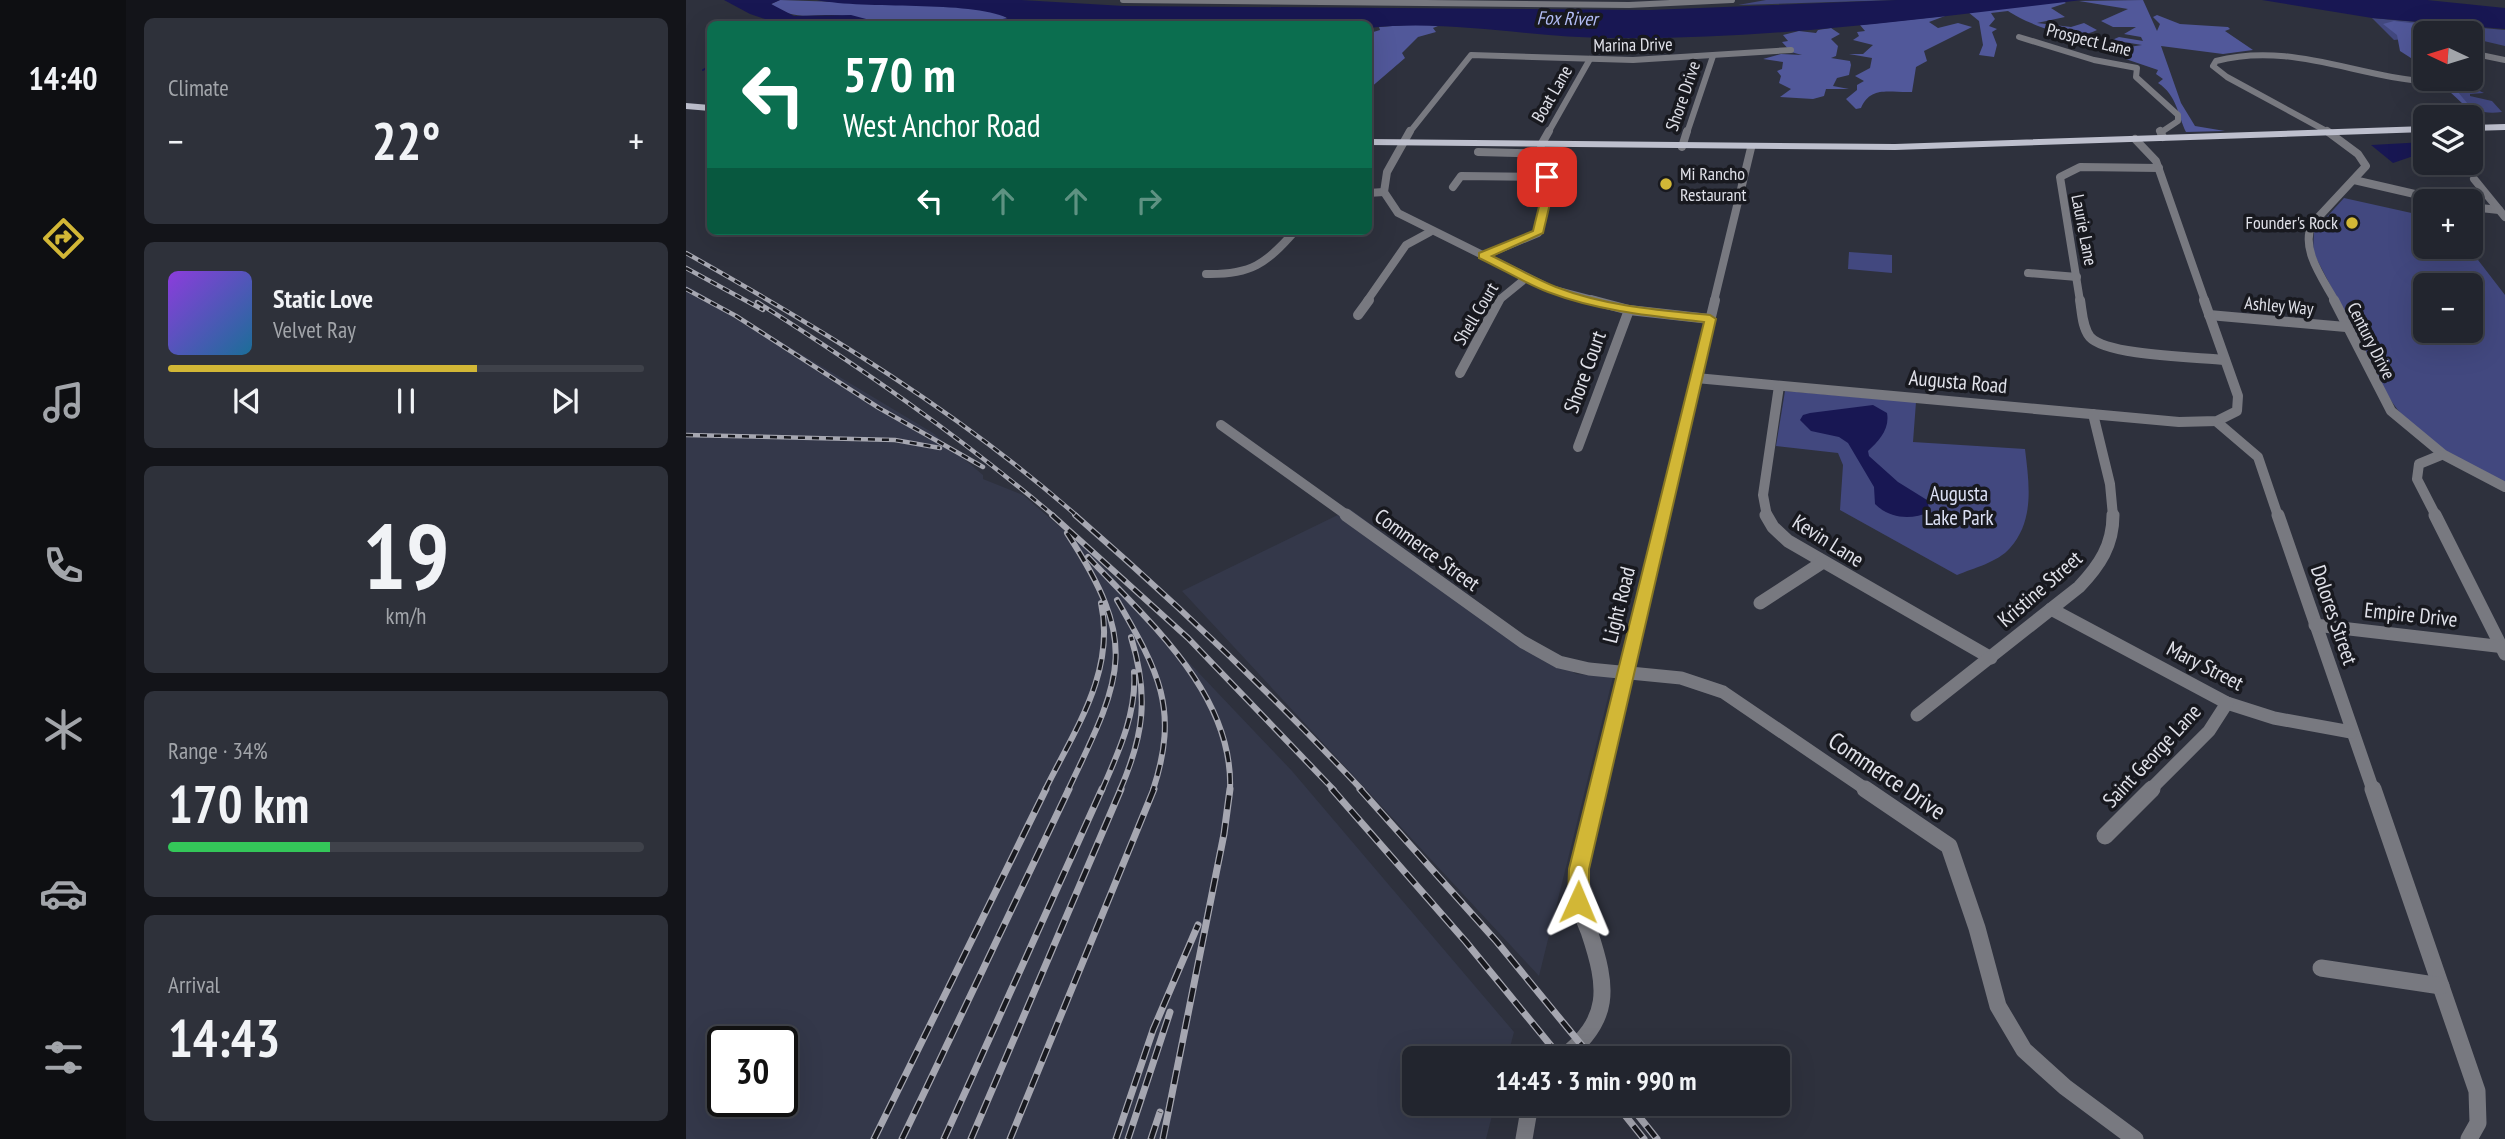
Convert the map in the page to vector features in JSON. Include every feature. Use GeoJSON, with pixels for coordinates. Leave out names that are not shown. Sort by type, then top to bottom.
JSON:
{"type":"FeatureCollection","features":[{"type":"Feature","properties":{"kind":"main road"},"geometry":{"type":"LineString","coordinates":[[686,106],[707,108]]}},
{"type":"Feature","properties":{"kind":"main road"},"geometry":{"type":"LineString","coordinates":[[2483,128],[2505,127]]}},
{"type":"Feature","properties":{"kind":"main road"},"geometry":{"type":"LineString","coordinates":[[1372,142],[1751,148],[1925,147],[2413,129]]}},
{"type":"Feature","properties":{"kind":"street"},"geometry":{"type":"LineString","coordinates":[[1123,0],[1590,5],[1679,5],[1732,0]]}},
{"type":"Feature","properties":{"kind":"street","name":"Prospect Lane"},"geometry":{"type":"LineString","coordinates":[[2019,37],[2094,60],[2137,68],[2136,78],[2141,85],[2178,115],[2178,121],[2159,132],[2163,137]]}},
{"type":"Feature","properties":{"kind":"street","name":"Marina Drive"},"geometry":{"type":"LineString","coordinates":[[1401,143],[1468,58],[1475,54],[1590,59],[1713,56],[1791,50]]}},
{"type":"Feature","properties":{"kind":"street","name":"Century Drive"},"geometry":{"type":"LineString","coordinates":[[2413,81],[2394,80],[2291,53],[2251,53],[2216,61],[2213,66],[2218,72],[2325,132],[2356,159],[2362,170],[2312,224],[2307,234],[2311,255],[2391,411],[2409,431],[2441,454],[2505,487]]}},
{"type":"Feature","properties":{"kind":"street"},"geometry":{"type":"LineString","coordinates":[[2483,53],[2490,56]]}},
{"type":"Feature","properties":{"kind":"street"},"geometry":{"type":"LineString","coordinates":[[2483,55],[2505,60]]}},
{"type":"Feature","properties":{"kind":"street","name":"Shore Drive"},"geometry":{"type":"LineString","coordinates":[[1682,147],[1713,56]]}},
{"type":"Feature","properties":{"kind":"street","name":"Boat Lane"},"geometry":{"type":"LineString","coordinates":[[1541,145],[1590,59]]}},
{"type":"Feature","properties":{"kind":"street"},"geometry":{"type":"LineString","coordinates":[[2394,80],[2396,89]]}},
{"type":"Feature","properties":{"kind":"street"},"geometry":{"type":"LineString","coordinates":[[2135,139],[2154,156],[2159,168],[2239,403],[2231,416],[2217,422]]}},
{"type":"Feature","properties":{"kind":"street"},"geometry":{"type":"LineString","coordinates":[[1401,143],[1387,172],[1384,192],[1398,213],[1430,232],[1567,295],[1629,310],[1710,319]]}},
{"type":"Feature","properties":{"kind":"street","name":"Light Road"},"geometry":{"type":"LineString","coordinates":[[1576,1046],[1588,1036],[1604,1005],[1604,978],[1578,902],[1579,869],[1751,148]]}},
{"type":"Feature","properties":{"kind":"street"},"geometry":{"type":"LineString","coordinates":[[1478,152],[1550,154],[1547,177],[1550,182],[1538,233],[1483,256]]}},
{"type":"Feature","properties":{"kind":"street","name":"Laurie Lane"},"geometry":{"type":"LineString","coordinates":[[2159,168],[2080,167],[2060,177],[2084,324],[2093,345],[2123,351],[2225,360]]}},
{"type":"Feature","properties":{"kind":"street"},"geometry":{"type":"LineString","coordinates":[[1453,187],[1461,176],[1547,177]]}},
{"type":"Feature","properties":{"kind":"street"},"geometry":{"type":"LineString","coordinates":[[2474,179],[2502,213]]}},
{"type":"Feature","properties":{"kind":"street"},"geometry":{"type":"LineString","coordinates":[[2354,180],[2413,194]]}},
{"type":"Feature","properties":{"kind":"street"},"geometry":{"type":"LineString","coordinates":[[1372,193],[1384,192]]}},
{"type":"Feature","properties":{"kind":"street"},"geometry":{"type":"LineString","coordinates":[[2483,209],[2502,213]]}},
{"type":"Feature","properties":{"kind":"street"},"geometry":{"type":"LineString","coordinates":[[1358,315],[1406,245],[1430,232]]}},
{"type":"Feature","properties":{"kind":"street"},"geometry":{"type":"LineString","coordinates":[[1206,274],[1247,273],[1258,268],[1268,262],[1292,235]]}},
{"type":"Feature","properties":{"kind":"street"},"geometry":{"type":"LineString","coordinates":[[2028,273],[2077,277]]}},
{"type":"Feature","properties":{"kind":"street","name":"Shell Court"},"geometry":{"type":"LineString","coordinates":[[1460,373],[1501,296],[1526,278]]}},
{"type":"Feature","properties":{"kind":"street","name":"Shore Court"},"geometry":{"type":"LineString","coordinates":[[1578,447],[1629,310]]}},
{"type":"Feature","properties":{"kind":"street","name":"Ashley Way"},"geometry":{"type":"LineString","coordinates":[[2209,315],[2346,327]]}},
{"type":"Feature","properties":{"kind":"street","name":"Augusta Road"},"geometry":{"type":"LineString","coordinates":[[1696,378],[2191,423],[2217,422]]}},
{"type":"Feature","properties":{"kind":"street","name":"Kevin Lane"},"geometry":{"type":"LineString","coordinates":[[1779,386],[1763,512],[1777,533],[1991,658]]}},
{"type":"Feature","properties":{"kind":"street","name":"Kristine Street"},"geometry":{"type":"LineString","coordinates":[[1917,715],[1991,658],[2101,565],[2111,546],[2116,523],[2093,414]]}},
{"type":"Feature","properties":{"kind":"street","name":"Dolores Street"},"geometry":{"type":"LineString","coordinates":[[2217,422],[2258,457],[2477,1091],[2478,1123],[2469,1139]]}},
{"type":"Feature","properties":{"kind":"street","name":"Commerce Street"},"geometry":{"type":"LineString","coordinates":[[1221,425],[1523,642],[1559,662],[1626,672]]}},
{"type":"Feature","properties":{"kind":"street"},"geometry":{"type":"LineString","coordinates":[[2441,454],[2419,464],[2417,479],[2504,649]]}},
{"type":"Feature","properties":{"kind":"street"},"geometry":{"type":"LineString","coordinates":[[1760,603],[1823,562]]}},
{"type":"Feature","properties":{"kind":"street","name":"Mary Street"},"geometry":{"type":"LineString","coordinates":[[2051,609],[2227,703],[2266,716],[2351,732]]}},
{"type":"Feature","properties":{"kind":"street","name":"Empire Drive"},"geometry":{"type":"LineString","coordinates":[[2315,625],[2504,649]]}},
{"type":"Feature","properties":{"kind":"street","name":"Commerce Drive"},"geometry":{"type":"LineString","coordinates":[[1626,672],[1681,678],[1723,692],[1949,846],[1977,928],[1998,1006],[2024,1050],[2065,1087],[2135,1139]]}},
{"type":"Feature","properties":{"kind":"street","name":"Saint George Lane"},"geometry":{"type":"LineString","coordinates":[[2105,836],[2209,731],[2227,703]]}},
{"type":"Feature","properties":{"kind":"street"},"geometry":{"type":"LineString","coordinates":[[2321,968],[2441,986]]}},
{"type":"Feature","properties":{"kind":"street"},"geometry":{"type":"LineString","coordinates":[[1524,1139],[1528,1116]]}},
{"type":"Feature","properties":{"kind":"shaded area"},"geometry":{"type":"Polygon","coordinates":[[[780,0],[956,6],[1000,13],[1008,19],[866,21],[838,15],[793,15],[771,4],[780,0]]]}},
{"type":"Feature","properties":{"kind":"shaded area"},"geometry":{"type":"Polygon","coordinates":[[[2143,0],[2157,31],[2160,24],[2153,17],[2157,15],[2180,24],[2228,27],[2230,29],[2225,31],[2253,50],[2223,54],[2161,46],[2181,103],[2195,126],[2225,131],[2186,132],[2169,93],[2158,83],[2163,79],[2156,74],[2158,70],[2114,55],[2129,47],[2142,45],[2112,40],[2119,37],[2143,41],[2141,37],[2124,34],[2136,27],[2113,27],[2101,21],[2128,9],[2079,1],[2143,0]]]}},
{"type":"Feature","properties":{"kind":"shaded area"},"geometry":{"type":"Polygon","coordinates":[[[2063,1],[2066,3],[2051,8],[2065,17],[2037,23],[2071,27],[2084,23],[2097,30],[2087,34],[2062,33],[2037,26],[2008,11],[1991,13],[1995,19],[1989,26],[1997,29],[1992,32],[1997,45],[1994,57],[1979,55],[1983,45],[1979,21],[1968,12],[2063,1]]]}},
{"type":"Feature","properties":{"kind":"shaded area"},"geometry":{"type":"Polygon","coordinates":[[[1945,16],[1929,22],[1938,28],[1958,23],[1972,27],[1924,51],[1927,61],[1916,67],[1912,92],[1876,93],[1865,101],[1861,108],[1856,109],[1846,99],[1857,90],[1857,85],[1864,81],[1855,76],[1870,68],[1872,58],[1849,54],[1863,54],[1873,45],[1853,40],[1859,36],[1857,32],[1865,31],[1860,25],[1945,16]]]}},
{"type":"Feature","properties":{"kind":"shaded area"},"geometry":{"type":"Polygon","coordinates":[[[2394,21],[2413,23],[2413,59],[2400,51],[2397,35],[2383,24],[2394,21]]]}},
{"type":"Feature","properties":{"kind":"shaded area"},"geometry":{"type":"Polygon","coordinates":[[[1419,24],[1438,26],[1433,28],[1436,32],[1418,37],[1402,53],[1405,58],[1372,86],[1372,32],[1380,30],[1379,27],[1419,24]]]}},
{"type":"Feature","properties":{"kind":"shaded area"},"geometry":{"type":"Polygon","coordinates":[[[1831,28],[1840,34],[1831,39],[1838,46],[1836,56],[1831,58],[1850,61],[1851,65],[1849,75],[1837,78],[1833,86],[1849,89],[1826,89],[1824,96],[1813,99],[1780,97],[1791,89],[1779,83],[1781,76],[1777,71],[1782,69],[1783,62],[1763,59],[1781,54],[1802,55],[1791,52],[1782,42],[1788,41],[1783,35],[1799,31],[1816,33],[1818,30],[1831,28]]]}},
{"type":"Feature","properties":{"kind":"shaded area"},"geometry":{"type":"Polygon","coordinates":[[[2449,91],[2457,91],[2469,105],[2463,104],[2449,91]]]}},
{"type":"Feature","properties":{"kind":"shaded area"},"geometry":{"type":"Polygon","coordinates":[[[686,285],[933,433],[983,475],[983,479],[1023,495],[1096,558],[1178,651],[1292,771],[1514,1032],[1510,1046],[1402,1046],[1402,1116],[1492,1116],[1486,1139],[686,1139],[686,285]]]}},
{"type":"Feature","properties":{"kind":"shaded area"},"geometry":{"type":"Polygon","coordinates":[[[1350,509],[1576,674],[1613,677],[1539,976],[1182,591],[1350,509]]]}},
{"type":"Feature","properties":{"kind":"green space"},"geometry":{"type":"Polygon","coordinates":[[[1766,0],[1897,0],[1738,5],[1766,0]]]}},
{"type":"Feature","properties":{"kind":"green space"},"geometry":{"type":"Polygon","coordinates":[[[2372,18],[2413,22],[2413,38],[2394,40],[2372,18]]]}},
{"type":"Feature","properties":{"kind":"green space"},"geometry":{"type":"Polygon","coordinates":[[[2483,28],[2505,30],[2505,46],[2483,41],[2483,28]]]}},
{"type":"Feature","properties":{"kind":"green space"},"geometry":{"type":"Polygon","coordinates":[[[2456,91],[2480,91],[2484,93],[2470,96],[2492,101],[2502,112],[2483,112],[2483,105],[2468,105],[2456,91]]]}},
{"type":"Feature","properties":{"kind":"green space"},"geometry":{"type":"Polygon","coordinates":[[[2344,198],[2413,213],[2413,259],[2477,259],[2505,295],[2505,482],[2439,446],[2397,410],[2313,252],[2314,231],[2344,198]]]}},
{"type":"Feature","properties":{"kind":"green space"},"geometry":{"type":"Polygon","coordinates":[[[1849,252],[1892,255],[1892,273],[1848,269],[1849,252]]]}},
{"type":"Feature","properties":{"kind":"green space","name":"Augusta Lake Park"},"geometry":{"type":"Polygon","coordinates":[[[1785,391],[1916,402],[1913,442],[2025,449],[2028,501],[2027,513],[2018,537],[1999,557],[1957,575],[1840,510],[1843,465],[1838,453],[1776,446],[1785,391]]]}},
{"type":"Feature","properties":{"kind":"water"},"geometry":{"type":"Polygon","coordinates":[[[724,0],[780,0],[771,4],[794,16],[851,15],[874,21],[771,21],[750,14],[724,0]]]}},
{"type":"Feature","properties":{"kind":"water","name":"Fox River"},"geometry":{"type":"Polygon","coordinates":[[[817,0],[1021,0],[1124,6],[1650,10],[1897,0],[2082,0],[1789,32],[1671,38],[1582,37],[1460,27],[1372,28],[1372,21],[992,21],[1008,18],[968,9],[817,0]]]}},
{"type":"Feature","properties":{"kind":"water"},"geometry":{"type":"Polygon","coordinates":[[[2262,0],[2427,0],[2505,8],[2505,29],[2483,27],[2483,21],[2413,21],[2372,18],[2262,0]]]}},
{"type":"Feature","properties":{"kind":"water"},"geometry":{"type":"Polygon","coordinates":[[[2413,143],[2413,156],[2393,163],[2371,145],[2413,143]]]}},
{"type":"Feature","properties":{"kind":"water"},"geometry":{"type":"Polygon","coordinates":[[[1873,405],[1887,413],[1887,424],[1883,434],[1868,451],[1869,456],[1898,482],[1927,500],[1930,512],[1901,517],[1881,509],[1875,504],[1874,487],[1848,443],[1839,437],[1811,431],[1800,420],[1803,415],[1810,413],[1873,405]]]}},
{"type":"Feature","properties":{"kind":"waterway"},"geometry":{"type":"LineString","coordinates":[[703,70],[707,68]]}},
{"type":"Feature","properties":{"kind":"railway"},"geometry":{"type":"LineString","coordinates":[[686,253],[889,374],[985,442],[1077,516]]}},
{"type":"Feature","properties":{"kind":"railway"},"geometry":{"type":"LineString","coordinates":[[686,268],[763,310]]}},
{"type":"Feature","properties":{"kind":"railway"},"geometry":{"type":"LineString","coordinates":[[686,289],[736,316],[879,408],[983,467]]}},
{"type":"Feature","properties":{"kind":"railway"},"geometry":{"type":"LineString","coordinates":[[757,302],[909,404],[1054,516]]}},
{"type":"Feature","properties":{"kind":"railway"},"geometry":{"type":"LineString","coordinates":[[686,435],[895,440],[940,448]]}},
{"type":"Feature","properties":{"kind":"railway"},"geometry":{"type":"LineString","coordinates":[[1052,515],[1188,638],[1334,790]]}},
{"type":"Feature","properties":{"kind":"railway"},"geometry":{"type":"LineString","coordinates":[[1075,515],[1222,649],[1362,790]]}},
{"type":"Feature","properties":{"kind":"railway"},"geometry":{"type":"LineString","coordinates":[[1067,533],[1106,604],[1114,633],[1116,660],[1111,688],[1101,717],[1068,790]]}},
{"type":"Feature","properties":{"kind":"railway"},"geometry":{"type":"LineString","coordinates":[[1088,557],[1160,634],[1203,691],[1218,722],[1228,755],[1230,789]]}},
{"type":"Feature","properties":{"kind":"railway"},"geometry":{"type":"LineString","coordinates":[[1117,600],[1144,648],[1160,691],[1165,736],[1153,790]]}},
{"type":"Feature","properties":{"kind":"railway"},"geometry":{"type":"LineString","coordinates":[[1045,790],[1090,700],[1098,677],[1103,653],[1101,603]]}},
{"type":"Feature","properties":{"kind":"railway"},"geometry":{"type":"LineString","coordinates":[[1120,790],[1134,751],[1141,715],[1140,678],[1131,637]]}},
{"type":"Feature","properties":{"kind":"railway"},"geometry":{"type":"LineString","coordinates":[[1102,790],[1129,718],[1133,703],[1134,672]]}},
{"type":"Feature","properties":{"kind":"railway"},"geometry":{"type":"LineString","coordinates":[[874,1139],[1046,789]]}},
{"type":"Feature","properties":{"kind":"railway"},"geometry":{"type":"LineString","coordinates":[[902,1139],[1069,789]]}},
{"type":"Feature","properties":{"kind":"railway"},"geometry":{"type":"LineString","coordinates":[[944,1139],[1102,789]]}},
{"type":"Feature","properties":{"kind":"railway"},"geometry":{"type":"LineString","coordinates":[[971,1139],[1121,789]]}},
{"type":"Feature","properties":{"kind":"railway"},"geometry":{"type":"LineString","coordinates":[[1010,1139],[1154,789]]}},
{"type":"Feature","properties":{"kind":"railway"},"geometry":{"type":"LineString","coordinates":[[1163,1139],[1224,834],[1230,789]]}},
{"type":"Feature","properties":{"kind":"railway"},"geometry":{"type":"LineString","coordinates":[[1332,789],[1466,942],[1551,1046]]}},
{"type":"Feature","properties":{"kind":"railway"},"geometry":{"type":"LineString","coordinates":[[1360,789],[1497,942],[1582,1046]]}},
{"type":"Feature","properties":{"kind":"railway"},"geometry":{"type":"LineString","coordinates":[[1116,1139],[1153,1030],[1198,925]]}},
{"type":"Feature","properties":{"kind":"railway"},"geometry":{"type":"LineString","coordinates":[[1128,1139],[1170,1012]]}},
{"type":"Feature","properties":{"kind":"railway"},"geometry":{"type":"LineString","coordinates":[[1151,1139],[1160,1112]]}},
{"type":"Feature","properties":{"kind":"railway"},"geometry":{"type":"LineString","coordinates":[[1626,1116],[1644,1139]]}},
{"type":"Feature","properties":{"kind":"railway"},"geometry":{"type":"LineString","coordinates":[[1639,1116],[1657,1139]]}},
{"type":"Feature","properties":{"kind":"place","name":"Mi Rancho Restaurant"},"geometry":{"type":"Point","coordinates":[1666,184]}},
{"type":"Feature","properties":{"kind":"place","name":"Founder's Rock"},"geometry":{"type":"Point","coordinates":[2352,223]}},
{"type":"Feature","properties":{"kind":"route"},"geometry":{"type":"LineString","coordinates":[[1547,177],[1550,182],[1538,233],[1483,256],[1551,289],[1585,300],[1629,310],[1710,319],[1609,754],[1579,869],[1578,902]]}}]}
